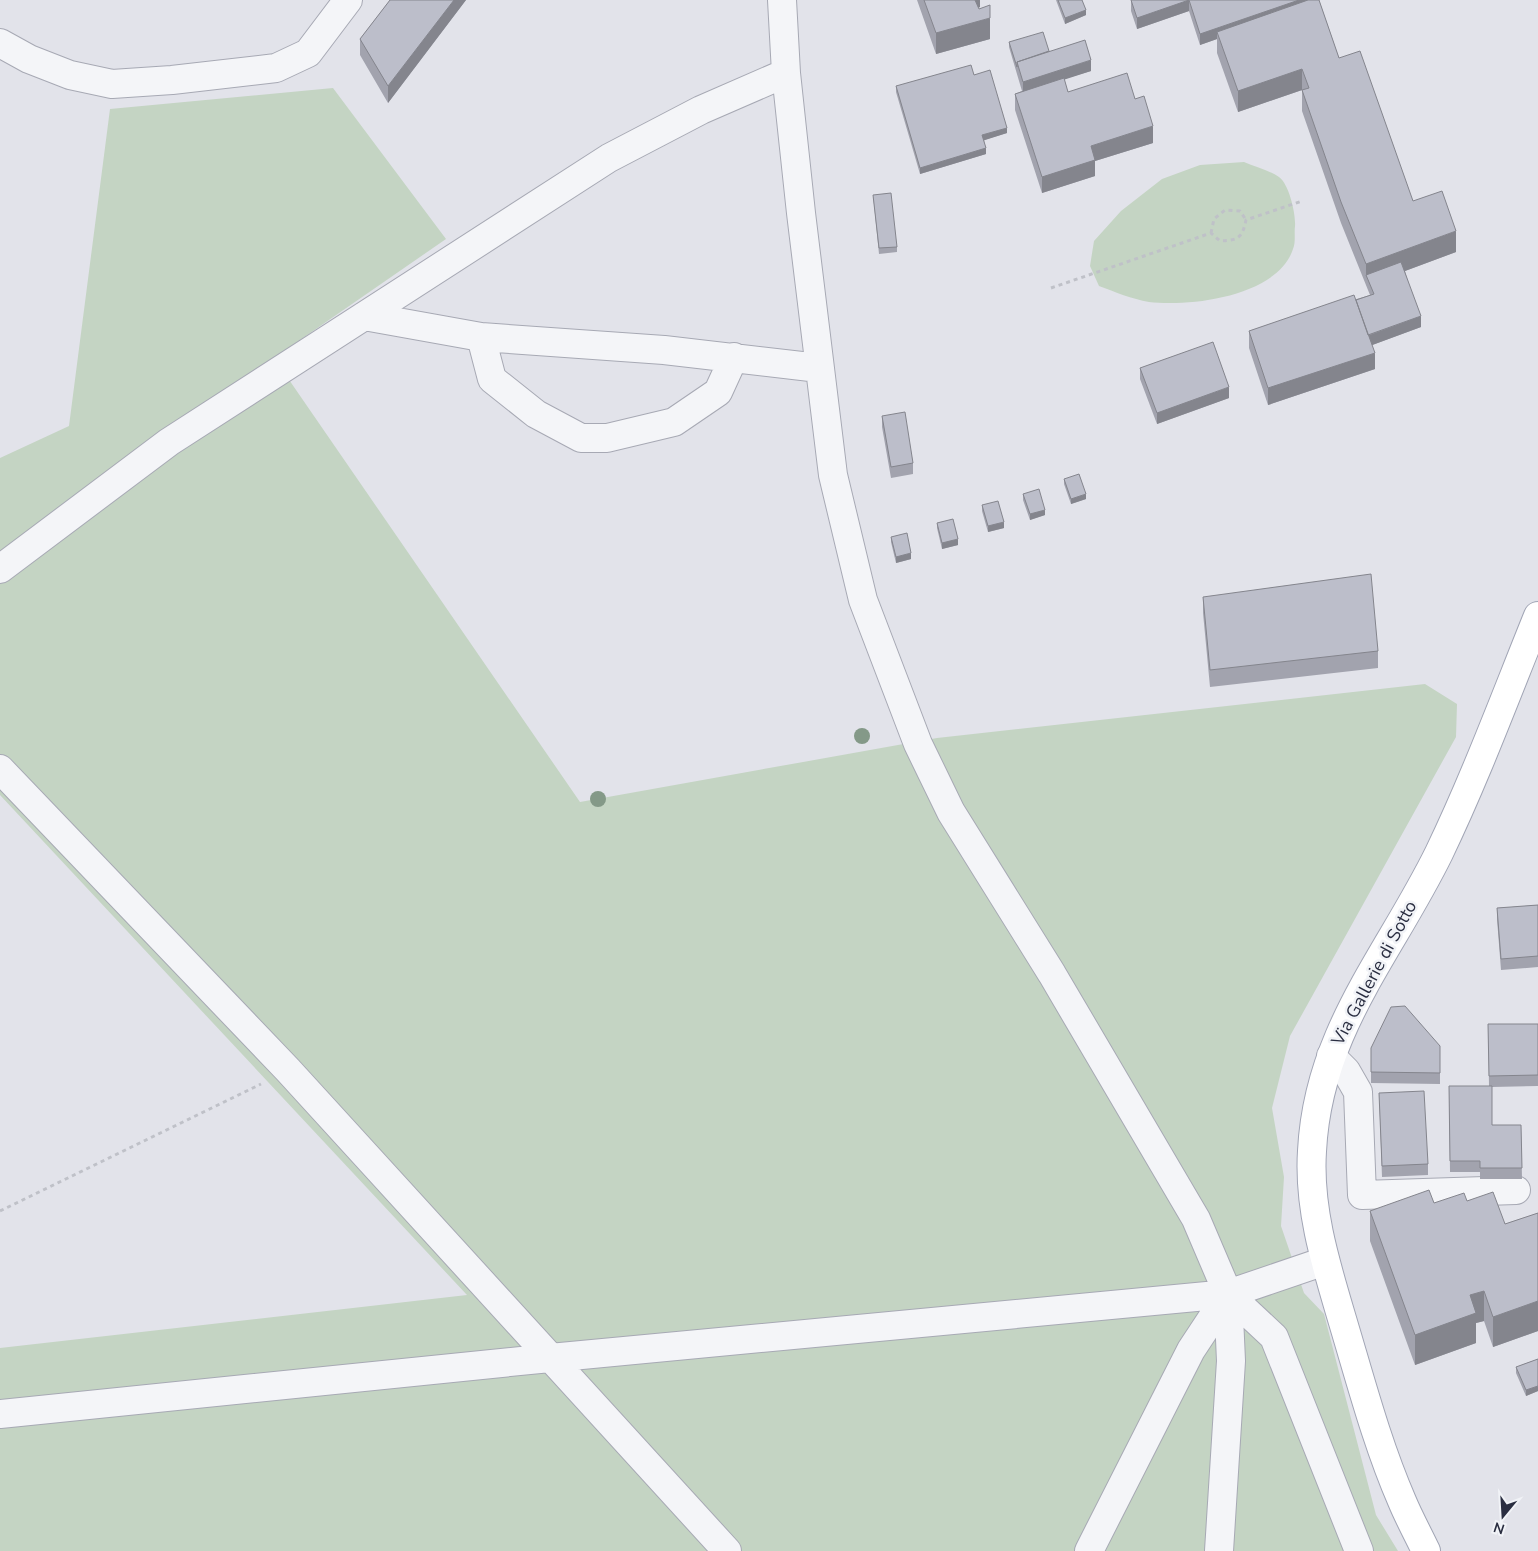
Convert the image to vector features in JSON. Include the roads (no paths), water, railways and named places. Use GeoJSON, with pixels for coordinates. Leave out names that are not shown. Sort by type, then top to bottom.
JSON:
{"type":"FeatureCollection","features":[{"type":"Feature","properties":{"kind":"main road","name":"Via Gallerie di Sotto"},"geometry":{"type":"LineString","coordinates":[[1426,1551],[1394,1479],[1351,1350],[1325,1261],[1314,1209],[1312,1152],[1319,1102],[1331,1056],[1345,1021],[1428,874],[1459,811],[1538,616]]}},
{"type":"Feature","properties":{"kind":"street"},"geometry":{"type":"LineString","coordinates":[[0,43],[29,58],[70,75],[112,84],[172,80],[276,68],[308,53],[348,0]]}},
{"type":"Feature","properties":{"kind":"street"},"geometry":{"type":"LineString","coordinates":[[782,0],[786,73],[833,475],[863,600],[918,744],[951,812],[1052,974],[1196,1219],[1228,1294],[1231,1360],[1219,1551]]}},
{"type":"Feature","properties":{"kind":"street"},"geometry":{"type":"LineString","coordinates":[[0,569],[169,442],[609,158],[701,110],[786,73]]}},
{"type":"Feature","properties":{"kind":"street"},"geometry":{"type":"LineString","coordinates":[[364,316],[481,337],[664,350],[819,368]]}},
{"type":"Feature","properties":{"kind":"street"},"geometry":{"type":"LineString","coordinates":[[481,337],[492,379],[536,414],[581,438],[607,438],[674,422],[718,392],[734,357]]}},
{"type":"Feature","properties":{"kind":"street"},"geometry":{"type":"LineString","coordinates":[[0,769],[288,1070],[727,1551]]}},
{"type":"Feature","properties":{"kind":"street"},"geometry":{"type":"LineString","coordinates":[[1331,1056],[1346,1071],[1358,1092],[1362,1195],[1516,1190]]}},
{"type":"Feature","properties":{"kind":"street"},"geometry":{"type":"LineString","coordinates":[[0,1414],[550,1358],[1228,1294],[1325,1261]]}},
{"type":"Feature","properties":{"kind":"street"},"geometry":{"type":"LineString","coordinates":[[1089,1551],[1191,1350],[1228,1294]]}},
{"type":"Feature","properties":{"kind":"street"},"geometry":{"type":"LineString","coordinates":[[1228,1294],[1274,1336],[1359,1551]]}}]}
